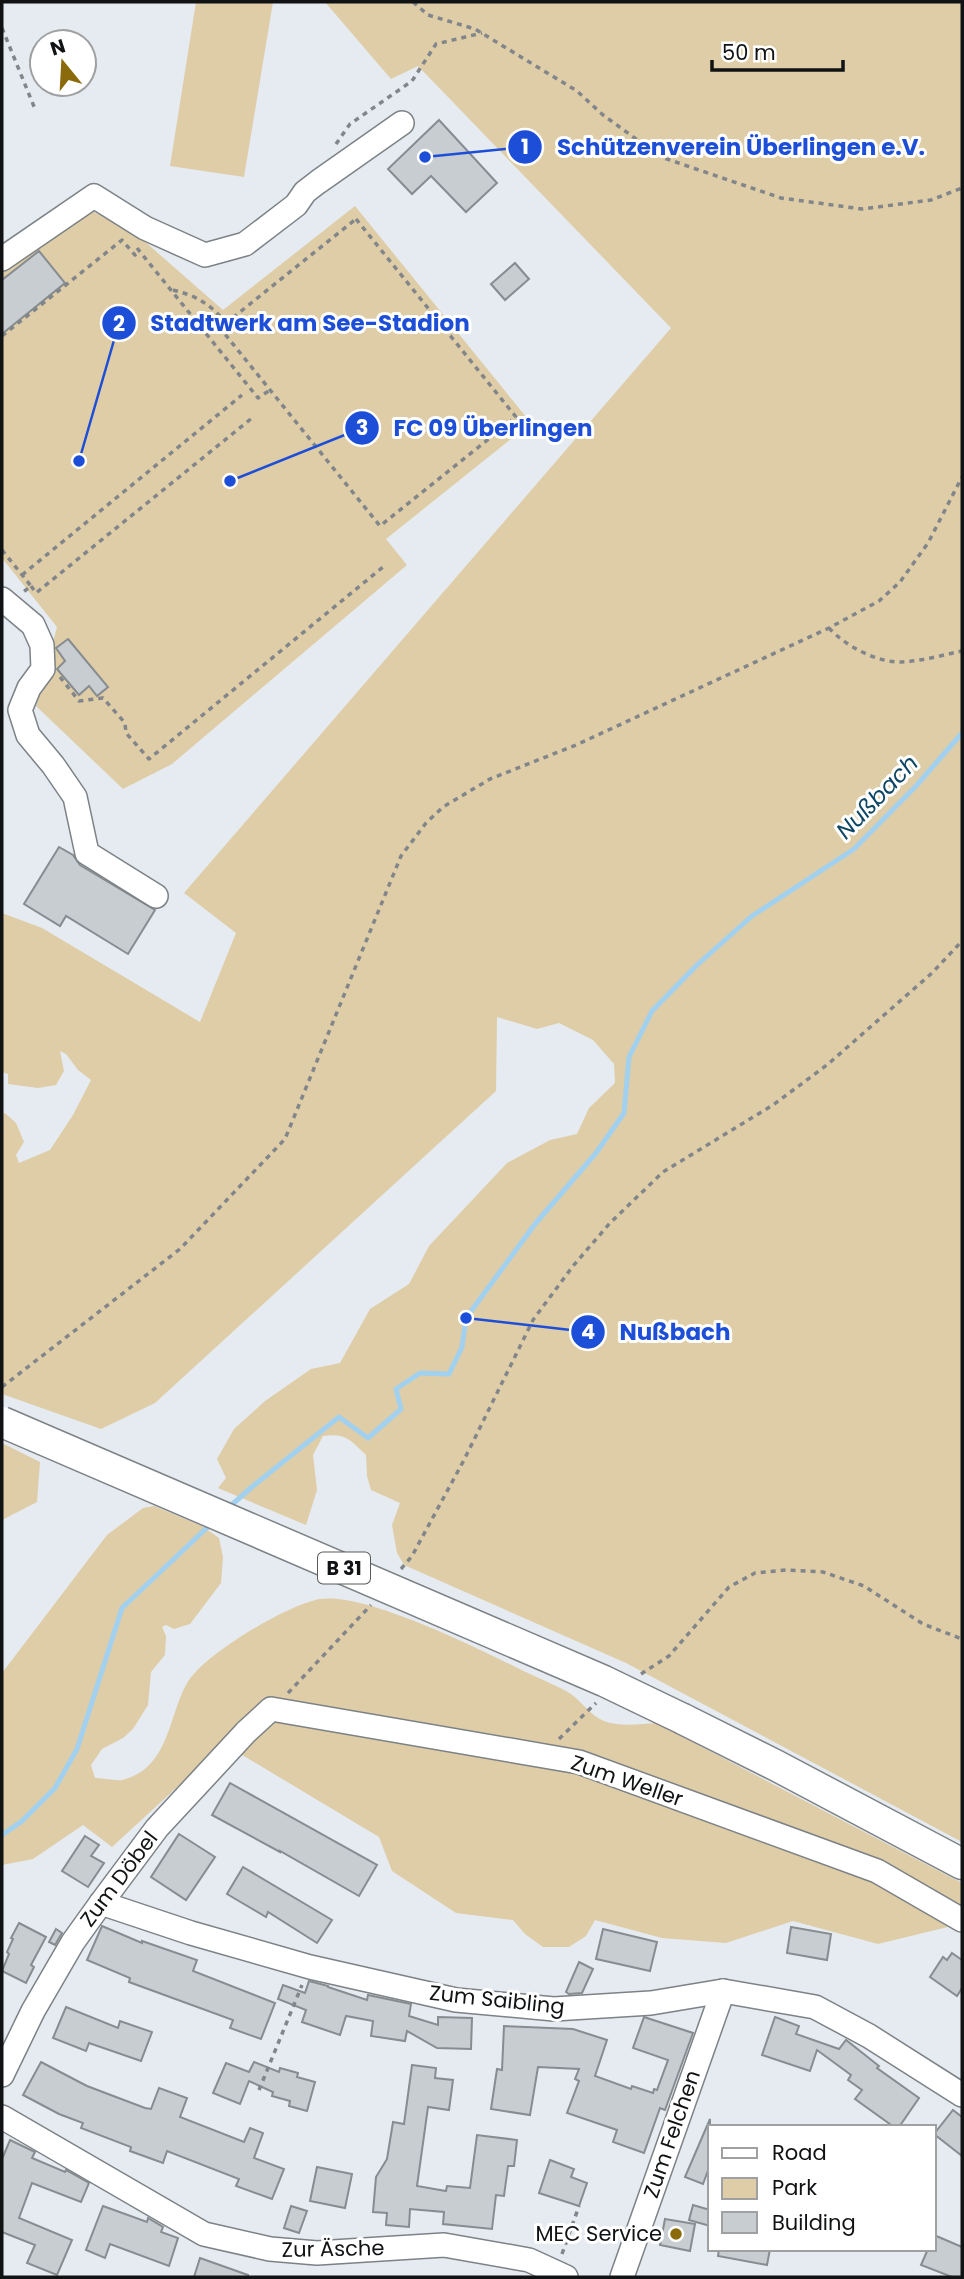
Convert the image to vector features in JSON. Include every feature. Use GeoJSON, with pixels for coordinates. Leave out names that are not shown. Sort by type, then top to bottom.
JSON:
{"type":"FeatureCollection","features":[{"type":"Feature","properties":{"kind":"main road","name":"B 31"},"geometry":{"type":"LineString","coordinates":[[2,1422],[566,1664],[777,1766],[962,1864]]}},
{"type":"Feature","properties":{"kind":"street"},"geometry":{"type":"LineString","coordinates":[[2,259],[94,196],[145,228],[205,256],[245,244],[296,205],[305,192],[402,123]]}},
{"type":"Feature","properties":{"kind":"street"},"geometry":{"type":"LineString","coordinates":[[4,601],[33,625],[42,645],[43,669],[29,688],[20,710],[28,735],[75,797],[87,853],[156,896]]}},
{"type":"Feature","properties":{"kind":"street","name":"Zum Weller"},"geometry":{"type":"LineString","coordinates":[[271,1709],[579,1762],[877,1871],[962,1920]]}},
{"type":"Feature","properties":{"kind":"street","name":"Zum Döbel"},"geometry":{"type":"LineString","coordinates":[[2,2075],[33,2011],[73,1942],[101,1903],[157,1828],[246,1732],[271,1709]]}},
{"type":"Feature","properties":{"kind":"street","name":"Zum Saibling"},"geometry":{"type":"LineString","coordinates":[[101,1903],[191,1933],[310,1967],[456,2000],[554,2009],[651,2003],[723,1991],[816,2007],[869,2036],[962,2095]]}},
{"type":"Feature","properties":{"kind":"street","name":"Zum Felchen"},"geometry":{"type":"LineString","coordinates":[[622,2277],[723,1991]]}},
{"type":"Feature","properties":{"kind":"street","name":"Zur Äsche"},"geometry":{"type":"LineString","coordinates":[[2,2117],[204,2234],[270,2249],[317,2253],[444,2245],[529,2260],[562,2271]]}},
{"type":"Feature","properties":{"kind":"path"},"geometry":{"type":"LineString","coordinates":[[413,2],[428,15],[475,29],[577,91],[603,115],[661,158],[781,198],[862,209],[931,200],[962,188]]}},
{"type":"Feature","properties":{"kind":"path"},"geometry":{"type":"LineString","coordinates":[[2,28],[35,109]]}},
{"type":"Feature","properties":{"kind":"path"},"geometry":{"type":"LineString","coordinates":[[412,81],[436,44],[482,33]]}},
{"type":"Feature","properties":{"kind":"path"},"geometry":{"type":"LineString","coordinates":[[356,219],[516,417],[380,526],[220,328],[226,323],[356,219]]}},
{"type":"Feature","properties":{"kind":"path"},"geometry":{"type":"LineString","coordinates":[[2,337],[121,240],[135,255],[139,250],[258,398],[270,390]]}},
{"type":"Feature","properties":{"kind":"path"},"geometry":{"type":"LineString","coordinates":[[171,290],[194,295],[226,323]]}},
{"type":"Feature","properties":{"kind":"path"},"geometry":{"type":"LineString","coordinates":[[22,575],[242,395]]}},
{"type":"Feature","properties":{"kind":"path"},"geometry":{"type":"LineString","coordinates":[[2,550],[36,593],[252,418]]}},
{"type":"Feature","properties":{"kind":"path"},"geometry":{"type":"LineString","coordinates":[[2,1387],[180,1249],[285,1139],[401,856],[426,823],[443,807],[490,779],[576,745],[829,628],[879,601],[900,582],[928,543],[962,477]]}},
{"type":"Feature","properties":{"kind":"path"},"geometry":{"type":"LineString","coordinates":[[43,656],[79,701],[103,698],[125,723],[126,733],[149,759],[383,567]]}},
{"type":"Feature","properties":{"kind":"path"},"geometry":{"type":"LineString","coordinates":[[4,601],[31,586]]}},
{"type":"Feature","properties":{"kind":"path"},"geometry":{"type":"LineString","coordinates":[[829,628],[840,640],[867,654],[900,663],[962,651]]}},
{"type":"Feature","properties":{"kind":"path"},"geometry":{"type":"LineString","coordinates":[[396,1574],[412,1556],[464,1460],[533,1320],[573,1266],[610,1223],[663,1172],[773,1105],[827,1065],[932,973],[962,941]]}},
{"type":"Feature","properties":{"kind":"path"},"geometry":{"type":"LineString","coordinates":[[669,1656],[729,1587],[755,1573],[786,1570],[823,1572],[863,1586],[923,1624],[962,1639]]}},
{"type":"Feature","properties":{"kind":"path"},"geometry":{"type":"LineString","coordinates":[[271,1709],[303,1679],[374,1601]]}},
{"type":"Feature","properties":{"kind":"path"},"geometry":{"type":"LineString","coordinates":[[543,1756],[592,1705]]}},
{"type":"Feature","properties":{"kind":"path"},"geometry":{"type":"LineString","coordinates":[[260,2090],[310,1967]]}},
{"type":"Feature","properties":{"kind":"path"},"geometry":{"type":"LineString","coordinates":[[562,2271],[579,2206]]}},
{"type":"Feature","properties":{"kind":"green space"},"geometry":{"type":"Polygon","coordinates":[[[196,2],[273,2],[244,177],[170,166],[196,2]]]}},
{"type":"Feature","properties":{"kind":"green space"},"geometry":{"type":"Polygon","coordinates":[[[325,2],[962,2],[962,1842],[626,1663],[404,1565],[397,1553],[392,1525],[400,1503],[371,1490],[366,1455],[347,1439],[323,1436],[313,1455],[317,1490],[306,1525],[218,1488],[226,1478],[217,1459],[234,1429],[265,1401],[311,1369],[340,1363],[370,1309],[409,1284],[429,1246],[507,1163],[550,1140],[577,1134],[589,1108],[615,1083],[614,1064],[593,1040],[559,1023],[537,1029],[497,1017],[496,1091],[155,1403],[101,1429],[2,1394],[2,1114],[5,1113],[16,1123],[24,1142],[16,1155],[19,1163],[50,1150],[73,1115],[91,1080],[60,1051],[64,1071],[56,1085],[38,1088],[8,1084],[8,1074],[2,1072],[2,913],[42,928],[200,1022],[236,933],[184,893],[671,328],[418,66],[391,79],[325,2]]]}},
{"type":"Feature","properties":{"kind":"green space"},"geometry":{"type":"Polygon","coordinates":[[[355,206],[531,423],[386,539],[407,565],[172,764],[123,789],[36,706],[57,627],[2,558],[2,262],[86,209],[127,226],[223,310],[355,206]]]}},
{"type":"Feature","properties":{"kind":"green space"},"geometry":{"type":"Polygon","coordinates":[[[4,1444],[40,1462],[37,1502],[2,1520],[2,1446],[4,1444]]]}},
{"type":"Feature","properties":{"kind":"green space"},"geometry":{"type":"Polygon","coordinates":[[[154,1506],[202,1526],[219,1538],[223,1557],[221,1583],[190,1624],[174,1629],[166,1625],[162,1627],[166,1636],[165,1655],[151,1672],[148,1705],[133,1729],[123,1738],[102,1749],[91,1765],[95,1778],[122,1780],[138,1774],[149,1765],[165,1740],[187,1683],[210,1658],[247,1632],[288,1611],[320,1599],[341,1599],[395,1614],[455,1638],[566,1691],[604,1721],[623,1725],[656,1723],[962,1883],[962,1925],[878,1944],[793,1921],[726,1943],[662,1938],[595,1920],[586,1936],[569,1947],[543,1947],[525,1934],[513,1920],[456,1913],[392,1871],[379,1837],[224,1744],[112,1847],[83,1825],[33,1859],[2,1865],[2,1673],[107,1535],[143,1508],[154,1506]]]}},
{"type":"Feature","properties":{"kind":"building"},"geometry":{"type":"Polygon","coordinates":[[[439,120],[497,183],[466,212],[431,176],[412,194],[388,169],[439,120]]]}},
{"type":"Feature","properties":{"kind":"building"},"geometry":{"type":"Polygon","coordinates":[[[39,251],[65,283],[2,334],[2,280],[39,251]]]}},
{"type":"Feature","properties":{"kind":"building"},"geometry":{"type":"Polygon","coordinates":[[[515,263],[529,279],[505,300],[491,284],[515,263]]]}},
{"type":"Feature","properties":{"kind":"building"},"geometry":{"type":"Polygon","coordinates":[[[68,639],[108,687],[97,696],[89,686],[79,695],[57,669],[65,661],[56,648],[68,639]]]}},
{"type":"Feature","properties":{"kind":"building"},"geometry":{"type":"Polygon","coordinates":[[[59,847],[73,855],[80,865],[155,910],[128,954],[66,916],[60,926],[24,904],[59,847]]]}},
{"type":"Feature","properties":{"kind":"building"},"geometry":{"type":"Polygon","coordinates":[[[230,1783],[377,1865],[359,1896],[212,1815],[230,1783]]]}},
{"type":"Feature","properties":{"kind":"building"},"geometry":{"type":"Polygon","coordinates":[[[179,1834],[215,1857],[186,1900],[151,1877],[179,1834]]]}},
{"type":"Feature","properties":{"kind":"building"},"geometry":{"type":"Polygon","coordinates":[[[85,1836],[99,1845],[91,1856],[104,1863],[88,1887],[62,1871],[85,1836]]]}},
{"type":"Feature","properties":{"kind":"building"},"geometry":{"type":"Polygon","coordinates":[[[243,1867],[332,1920],[317,1943],[268,1912],[266,1917],[227,1894],[243,1867]]]}},
{"type":"Feature","properties":{"kind":"building"},"geometry":{"type":"Polygon","coordinates":[[[19,1923],[46,1937],[31,1965],[34,1967],[26,1983],[2,1971],[9,1954],[7,1952],[13,1939],[11,1938],[19,1923]]]}},
{"type":"Feature","properties":{"kind":"building"},"geometry":{"type":"Polygon","coordinates":[[[102,1926],[142,1943],[197,1960],[193,1971],[275,2003],[261,2039],[230,2028],[233,2020],[129,1982],[130,1978],[87,1960],[102,1926]]]}},
{"type":"Feature","properties":{"kind":"building"},"geometry":{"type":"Polygon","coordinates":[[[791,1927],[831,1934],[827,1960],[787,1953],[791,1927]]]}},
{"type":"Feature","properties":{"kind":"building"},"geometry":{"type":"Polygon","coordinates":[[[56,1929],[62,1933],[55,1945],[49,1942],[56,1929]]]}},
{"type":"Feature","properties":{"kind":"building"},"geometry":{"type":"Polygon","coordinates":[[[603,1929],[657,1942],[650,1971],[596,1959],[603,1929]]]}},
{"type":"Feature","properties":{"kind":"building"},"geometry":{"type":"Polygon","coordinates":[[[952,1953],[962,1960],[962,1988],[957,1996],[930,1977],[943,1957],[947,1960],[952,1953]]]}},
{"type":"Feature","properties":{"kind":"building"},"geometry":{"type":"Polygon","coordinates":[[[579,1962],[593,1969],[582,1993],[569,1994],[566,1992],[579,1962]]]}},
{"type":"Feature","properties":{"kind":"building"},"geometry":{"type":"Polygon","coordinates":[[[309,1981],[367,2000],[368,1995],[411,2004],[409,2016],[438,2025],[438,2017],[472,2018],[471,2049],[437,2048],[407,2031],[405,2041],[371,2036],[373,2021],[346,2016],[340,2035],[302,2022],[306,2010],[278,1999],[283,1985],[305,1993],[309,1981]]]}},
{"type":"Feature","properties":{"kind":"building"},"geometry":{"type":"Polygon","coordinates":[[[66,2007],[118,2028],[120,2021],[152,2032],[141,2061],[89,2043],[86,2051],[53,2038],[66,2007]]]}},
{"type":"Feature","properties":{"kind":"building"},"geometry":{"type":"Polygon","coordinates":[[[644,2017],[693,2033],[665,2110],[660,2108],[644,2153],[613,2142],[617,2130],[567,2113],[579,2081],[575,2079],[579,2069],[538,2067],[530,2115],[491,2109],[497,2069],[502,2070],[504,2026],[573,2029],[607,2040],[595,2076],[631,2089],[632,2086],[653,2093],[654,2089],[657,2090],[668,2060],[633,2048],[644,2017]]]}},
{"type":"Feature","properties":{"kind":"building"},"geometry":{"type":"Polygon","coordinates":[[[775,2017],[799,2026],[796,2034],[839,2049],[846,2040],[879,2066],[877,2068],[919,2098],[900,2125],[891,2125],[855,2099],[862,2090],[848,2080],[851,2075],[817,2050],[810,2071],[762,2055],[775,2017]]]}},
{"type":"Feature","properties":{"kind":"building"},"geometry":{"type":"Polygon","coordinates":[[[41,2062],[87,2086],[145,2108],[151,2109],[159,2088],[187,2098],[180,2117],[244,2142],[250,2128],[263,2133],[254,2158],[284,2169],[272,2199],[236,2186],[239,2179],[167,2151],[163,2163],[130,2151],[131,2147],[81,2128],[83,2123],[23,2095],[41,2062]]]}},
{"type":"Feature","properties":{"kind":"building"},"geometry":{"type":"Polygon","coordinates":[[[254,2062],[279,2072],[280,2068],[298,2073],[297,2077],[315,2082],[307,2111],[289,2106],[290,2101],[272,2096],[273,2092],[249,2081],[240,2104],[213,2093],[226,2063],[249,2072],[254,2062]]]}},
{"type":"Feature","properties":{"kind":"building"},"geometry":{"type":"Polygon","coordinates":[[[412,2065],[436,2068],[435,2078],[453,2080],[449,2110],[428,2107],[417,2186],[446,2191],[447,2186],[470,2188],[477,2135],[517,2140],[514,2166],[508,2166],[504,2196],[496,2195],[492,2229],[443,2224],[444,2212],[410,2209],[409,2227],[386,2225],[387,2213],[373,2212],[376,2177],[387,2159],[393,2122],[404,2124],[412,2065]]]}},
{"type":"Feature","properties":{"kind":"building"},"geometry":{"type":"Polygon","coordinates":[[[953,2110],[962,2117],[962,2156],[936,2136],[936,2131],[953,2110]]]}},
{"type":"Feature","properties":{"kind":"building"},"geometry":{"type":"Polygon","coordinates":[[[710,2119],[708,2170],[703,2184],[685,2177],[710,2119]]]}},
{"type":"Feature","properties":{"kind":"building"},"geometry":{"type":"Polygon","coordinates":[[[10,2140],[35,2152],[32,2158],[65,2172],[66,2170],[89,2183],[81,2202],[32,2183],[19,2218],[72,2240],[57,2275],[27,2263],[35,2245],[2,2232],[2,2159],[10,2140]]]}},
{"type":"Feature","properties":{"kind":"building"},"geometry":{"type":"Polygon","coordinates":[[[550,2160],[574,2169],[571,2177],[587,2183],[579,2206],[539,2193],[550,2160]]]}},
{"type":"Feature","properties":{"kind":"building"},"geometry":{"type":"Polygon","coordinates":[[[317,2167],[352,2174],[345,2208],[310,2201],[317,2167]]]}},
{"type":"Feature","properties":{"kind":"building"},"geometry":{"type":"Polygon","coordinates":[[[693,2205],[708,2209],[708,2225],[689,2220],[693,2205]]]}},
{"type":"Feature","properties":{"kind":"building"},"geometry":{"type":"Polygon","coordinates":[[[103,2206],[147,2222],[148,2218],[163,2227],[161,2232],[178,2238],[169,2266],[110,2244],[105,2258],[86,2250],[103,2206]]]}},
{"type":"Feature","properties":{"kind":"building"},"geometry":{"type":"Polygon","coordinates":[[[291,2206],[307,2211],[299,2233],[284,2228],[291,2206]]]}},
{"type":"Feature","properties":{"kind":"building"},"geometry":{"type":"Polygon","coordinates":[[[665,2219],[695,2224],[690,2251],[660,2245],[665,2219]]]}},
{"type":"Feature","properties":{"kind":"building"},"geometry":{"type":"Polygon","coordinates":[[[936,2236],[962,2247],[962,2277],[952,2277],[921,2265],[927,2251],[936,2251],[936,2236]]]}},
{"type":"Feature","properties":{"kind":"building"},"geometry":{"type":"Polygon","coordinates":[[[719,2251],[770,2251],[767,2265],[718,2256],[719,2251]]]}},
{"type":"Feature","properties":{"kind":"building"},"geometry":{"type":"Polygon","coordinates":[[[200,2258],[248,2275],[248,2277],[194,2277],[200,2258]]]}},
{"type":"Feature","properties":{"kind":"waterway","name":"Nußbach"},"geometry":{"type":"LineString","coordinates":[[228,1508],[339,1417],[368,1438],[401,1409],[396,1389],[420,1373],[449,1374],[462,1347],[466,1318],[535,1224],[596,1153],[624,1113],[629,1057],[652,1011],[697,965],[752,916],[854,849],[916,786],[962,733]]}},
{"type":"Feature","properties":{"kind":"waterway","name":"Nußbach"},"geometry":{"type":"LineString","coordinates":[[2,1835],[22,1821],[55,1788],[77,1749],[122,1608],[213,1522]]}},
{"type":"Feature","properties":{"kind":"place","name":"Schützenverein Überlingen e.V."},"geometry":{"type":"Point","coordinates":[425,157]}},
{"type":"Feature","properties":{"kind":"place","name":"Stadtwerk am See-Stadion"},"geometry":{"type":"Point","coordinates":[79,461]}},
{"type":"Feature","properties":{"kind":"place","name":"FC 09 Überlingen"},"geometry":{"type":"Point","coordinates":[230,481]}},
{"type":"Feature","properties":{"kind":"place","name":"Nußbach"},"geometry":{"type":"Point","coordinates":[466,1318]}},
{"type":"Feature","properties":{"kind":"place","name":"MEC Service"},"geometry":{"type":"Point","coordinates":[676,2234]}}]}
